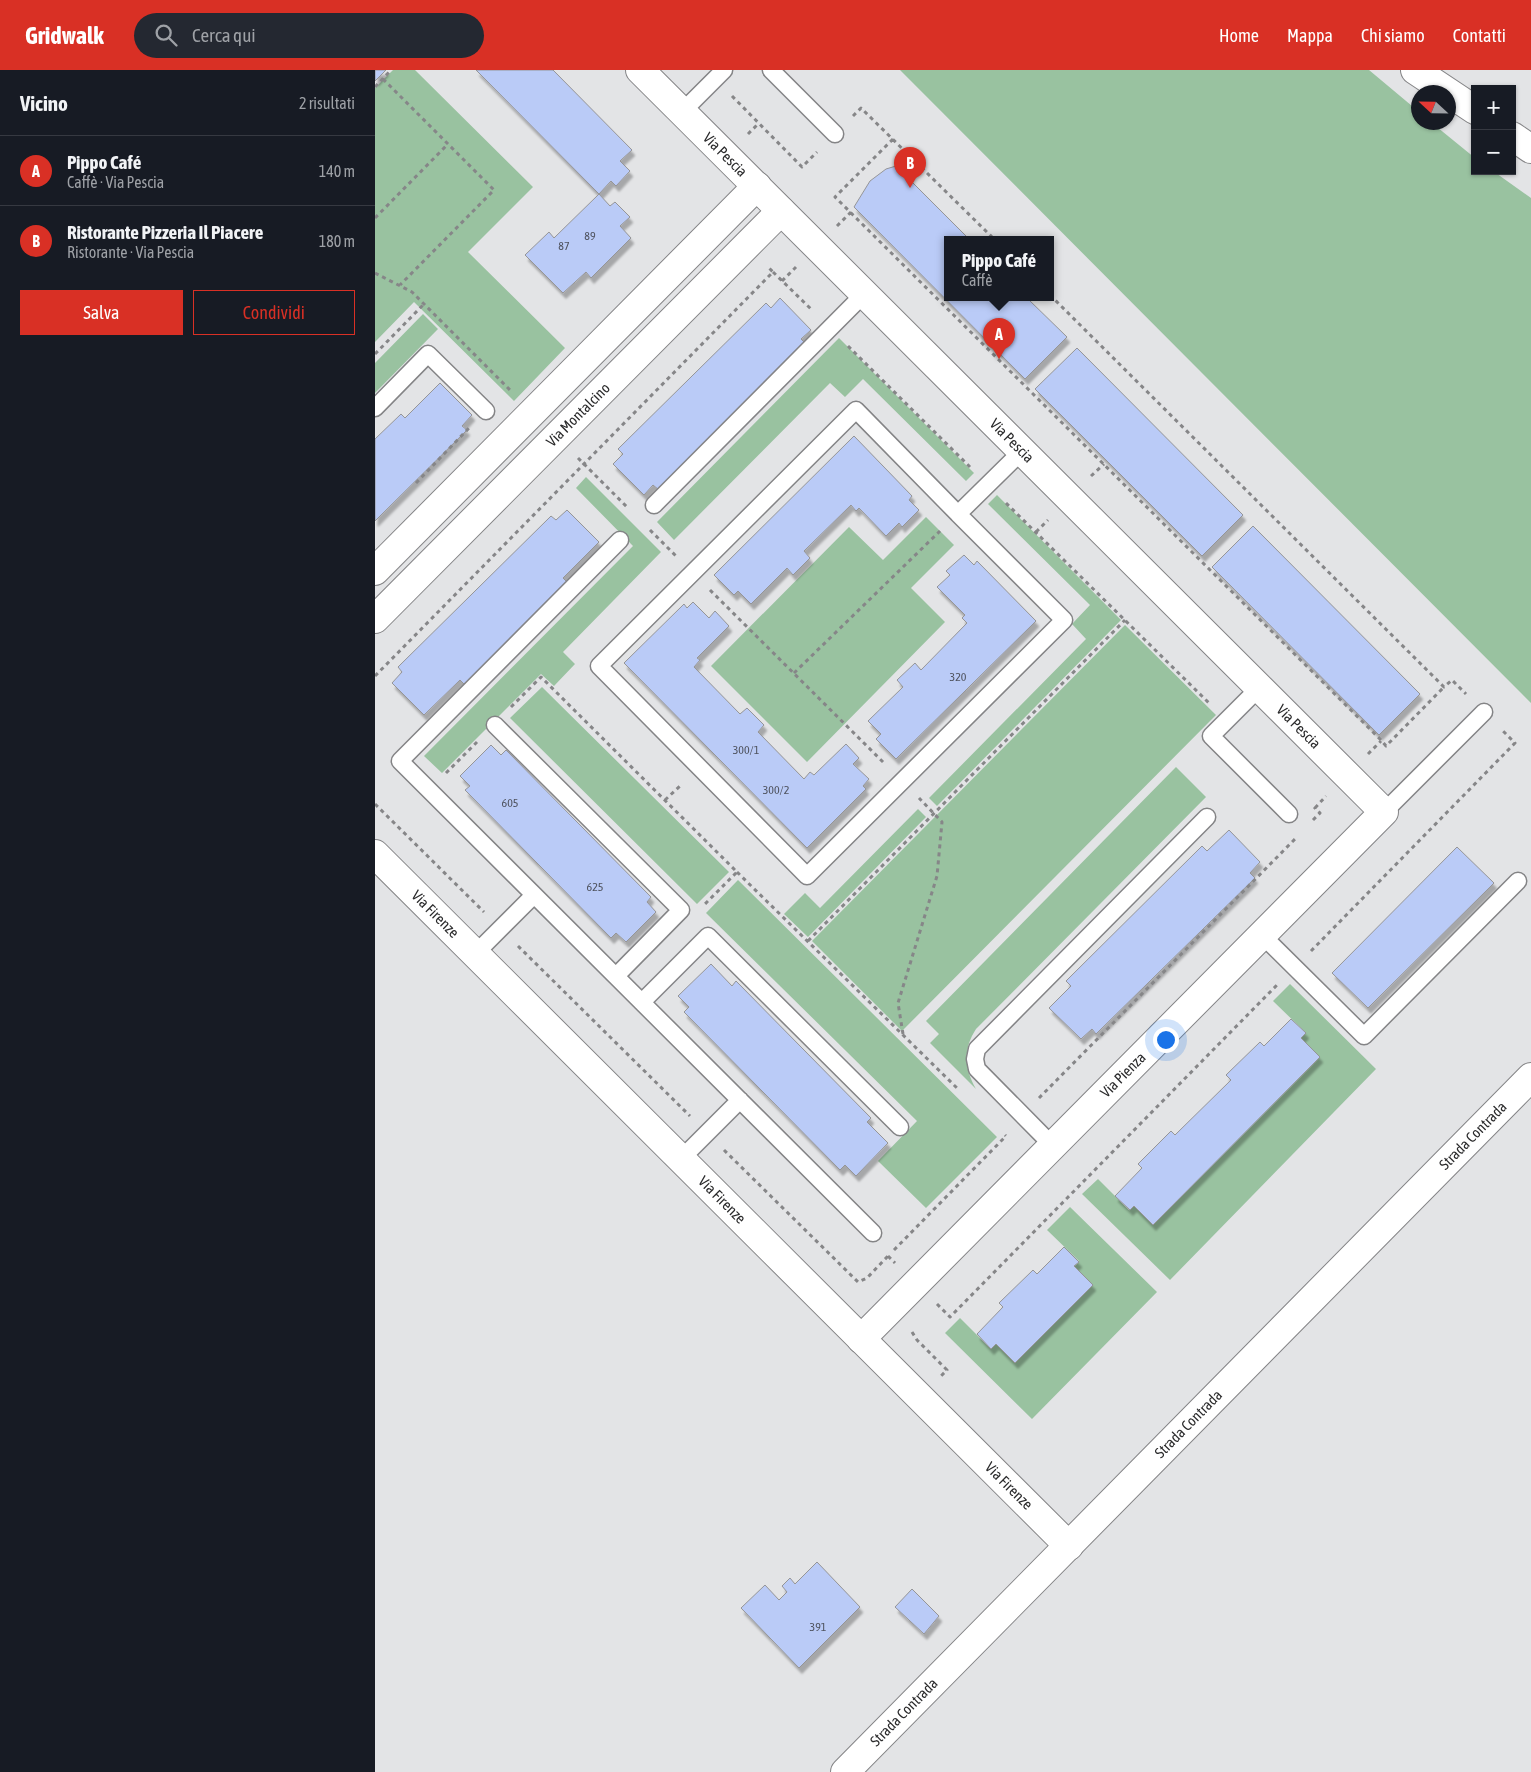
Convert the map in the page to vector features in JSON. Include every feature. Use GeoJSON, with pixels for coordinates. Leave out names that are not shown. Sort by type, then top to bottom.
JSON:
{"type":"FeatureCollection","features":[{"type":"Feature","properties":{"kind":"street","name":"Via Pescia"},"geometry":{"type":"LineString","coordinates":[[640,70],[1384,812]]}},
{"type":"Feature","properties":{"kind":"street"},"geometry":{"type":"LineString","coordinates":[[1415,70],[1471,107]]}},
{"type":"Feature","properties":{"kind":"street"},"geometry":{"type":"LineString","coordinates":[[1516,139],[1531,149]]}},
{"type":"Feature","properties":{"kind":"street"},"geometry":{"type":"LineString","coordinates":[[375,570],[757,186]]}},
{"type":"Feature","properties":{"kind":"street","name":"Via Montalcino"},"geometry":{"type":"LineString","coordinates":[[375,620],[781,211]]}},
{"type":"Feature","properties":{"kind":"street","name":"Via Pienza"},"geometry":{"type":"LineString","coordinates":[[861,1338],[1384,812]]}},
{"type":"Feature","properties":{"kind":"street","name":"Via Firenze"},"geometry":{"type":"LineString","coordinates":[[375,854],[1069,1546]]}},
{"type":"Feature","properties":{"kind":"street","name":"Strada Contrada"},"geometry":{"type":"LineString","coordinates":[[845,1772],[1531,1077]]}},
{"type":"Feature","properties":{"kind":"lane"},"geometry":{"type":"LineString","coordinates":[[682,112],[725,70]]}},
{"type":"Feature","properties":{"kind":"lane"},"geometry":{"type":"LineString","coordinates":[[771,70],[835,134]]}},
{"type":"Feature","properties":{"kind":"lane"},"geometry":{"type":"LineString","coordinates":[[654,505],[864,294]]}},
{"type":"Feature","properties":{"kind":"lane"},"geometry":{"type":"LineString","coordinates":[[375,408],[428,354],[486,411]]}},
{"type":"Feature","properties":{"kind":"lane"},"geometry":{"type":"LineString","coordinates":[[856,410],[1064,620],[807,876],[599,666],[693,572],[856,410]]}},
{"type":"Feature","properties":{"kind":"lane"},"geometry":{"type":"LineString","coordinates":[[958,514],[1022,451]]}},
{"type":"Feature","properties":{"kind":"lane"},"geometry":{"type":"LineString","coordinates":[[620,540],[400,761],[873,1233]]}},
{"type":"Feature","properties":{"kind":"lane"},"geometry":{"type":"LineString","coordinates":[[1260,687],[1211,736],[1289,814]]}},
{"type":"Feature","properties":{"kind":"lane"},"geometry":{"type":"LineString","coordinates":[[1384,812],[1484,712]]}},
{"type":"Feature","properties":{"kind":"lane"},"geometry":{"type":"LineString","coordinates":[[495,725],[681,910],[616,976]]}},
{"type":"Feature","properties":{"kind":"lane"},"geometry":{"type":"LineString","coordinates":[[1053,1146],[977,1069],[975,1059],[977,1050],[1207,817]]}},
{"type":"Feature","properties":{"kind":"lane"},"geometry":{"type":"LineString","coordinates":[[1262,935],[1364,1036],[1518,881]]}},
{"type":"Feature","properties":{"kind":"lane"},"geometry":{"type":"LineString","coordinates":[[475,954],[534,895]]}},
{"type":"Feature","properties":{"kind":"lane"},"geometry":{"type":"LineString","coordinates":[[642,1002],[708,936],[900,1126]]}},
{"type":"Feature","properties":{"kind":"lane"},"geometry":{"type":"LineString","coordinates":[[681,1159],[740,1100]]}},
{"type":"Feature","properties":{"kind":"path"},"geometry":{"type":"LineString","coordinates":[[375,87],[391,70]]}},
{"type":"Feature","properties":{"kind":"path"},"geometry":{"type":"LineString","coordinates":[[383,79],[494,190],[400,286]]}},
{"type":"Feature","properties":{"kind":"path"},"geometry":{"type":"LineString","coordinates":[[893,138],[835,197],[1387,746],[1444,687]]}},
{"type":"Feature","properties":{"kind":"path"},"geometry":{"type":"LineString","coordinates":[[375,218],[448,144]]}},
{"type":"Feature","properties":{"kind":"path"},"geometry":{"type":"LineString","coordinates":[[773,272],[1227,721]]}},
{"type":"Feature","properties":{"kind":"path"},"geometry":{"type":"LineString","coordinates":[[375,273],[412,292],[532,412]]}},
{"type":"Feature","properties":{"kind":"path"},"geometry":{"type":"LineString","coordinates":[[375,354],[425,304]]}},
{"type":"Feature","properties":{"kind":"path"},"geometry":{"type":"LineString","coordinates":[[410,489],[509,388]]}},
{"type":"Feature","properties":{"kind":"path"},"geometry":{"type":"LineString","coordinates":[[557,436],[631,511]]}},
{"type":"Feature","properties":{"kind":"path"},"geometry":{"type":"LineString","coordinates":[[794,674],[958,514]]}},
{"type":"Feature","properties":{"kind":"path"},"geometry":{"type":"LineString","coordinates":[[645,525],[943,822],[937,876],[898,1003],[903,1034]]}},
{"type":"Feature","properties":{"kind":"path"},"geometry":{"type":"LineString","coordinates":[[807,941],[1125,620]]}},
{"type":"Feature","properties":{"kind":"path"},"geometry":{"type":"LineString","coordinates":[[444,776],[541,677],[963,1094]]}},
{"type":"Feature","properties":{"kind":"path"},"geometry":{"type":"LineString","coordinates":[[1306,827],[1320,813],[1308,801]]}},
{"type":"Feature","properties":{"kind":"path"},"geometry":{"type":"LineString","coordinates":[[375,804],[858,1282],[867,1278],[1006,1136],[1004,1134],[1022,1115],[1299,834]]}},
{"type":"Feature","properties":{"kind":"path"},"geometry":{"type":"LineString","coordinates":[[702,907],[737,872]]}},
{"type":"Feature","properties":{"kind":"green space"},"geometry":{"type":"Polygon","coordinates":[[[393,70],[415,70],[533,187],[468,252],[565,348],[514,401],[414,302],[375,342],[375,88],[393,70]]]}},
{"type":"Feature","properties":{"kind":"green space"},"geometry":{"type":"Polygon","coordinates":[[[900,70],[1369,70],[1411,105],[1411,130],[1441,130],[1471,155],[1471,175],[1499,175],[1531,198],[1531,703],[900,70]]]}},
{"type":"Feature","properties":{"kind":"green space"},"geometry":{"type":"Polygon","coordinates":[[[423,314],[438,329],[375,393],[375,363],[423,314]]]}},
{"type":"Feature","properties":{"kind":"green space"},"geometry":{"type":"Polygon","coordinates":[[[839,338],[974,473],[966,481],[863,379],[845,397],[830,383],[674,540],[657,522],[839,338]]]}},
{"type":"Feature","properties":{"kind":"green space"},"geometry":{"type":"Polygon","coordinates":[[[586,477],[661,552],[563,652],[575,664],[554,686],[541,674],[442,773],[424,756],[633,546],[576,488],[586,477]]]}},
{"type":"Feature","properties":{"kind":"green space"},"geometry":{"type":"Polygon","coordinates":[[[997,495],[1121,620],[937,806],[929,798],[1086,639],[1072,624],[1090,605],[988,504],[997,495]]]}},
{"type":"Feature","properties":{"kind":"green space"},"geometry":{"type":"Polygon","coordinates":[[[926,517],[954,545],[911,588],[945,622],[807,762],[711,666],[849,527],[883,560],[926,517]]]}},
{"type":"Feature","properties":{"kind":"green space"},"geometry":{"type":"Polygon","coordinates":[[[1125,625],[1216,715],[902,1031],[812,941],[1125,625]]]}},
{"type":"Feature","properties":{"kind":"green space"},"geometry":{"type":"Polygon","coordinates":[[[542,687],[729,872],[697,904],[510,718],[542,687]]]}},
{"type":"Feature","properties":{"kind":"green space"},"geometry":{"type":"Polygon","coordinates":[[[1176,767],[1206,797],[976,1029],[967,1051],[967,1066],[976,1089],[930,1043],[939,1034],[926,1021],[1176,767]]]}},
{"type":"Feature","properties":{"kind":"green space"},"geometry":{"type":"Polygon","coordinates":[[[918,809],[926,817],[808,937],[784,914],[805,893],[820,908],[918,809]]]}},
{"type":"Feature","properties":{"kind":"green space"},"geometry":{"type":"Polygon","coordinates":[[[738,880],[997,1137],[926,1208],[878,1161],[917,1121],[706,913],[738,880]]]}},
{"type":"Feature","properties":{"kind":"green space"},"geometry":{"type":"Polygon","coordinates":[[[1290,984],[1376,1069],[1170,1280],[1082,1194],[1098,1179],[1129,1210],[1134,1206],[1153,1224],[1320,1057],[1301,1038],[1306,1033],[1273,1001],[1290,984]]]}},
{"type":"Feature","properties":{"kind":"green space"},"geometry":{"type":"Polygon","coordinates":[[[1070,1207],[1157,1292],[1032,1419],[945,1333],[960,1318],[991,1349],[996,1344],[1015,1363],[1093,1285],[1074,1266],[1079,1261],[1047,1230],[1070,1207]]]}},
{"type":"Feature","properties":{"kind":"building"},"geometry":{"type":"Polygon","coordinates":[[[375,70],[386,70],[375,81],[375,70]]]}},
{"type":"Feature","properties":{"kind":"building"},"geometry":{"type":"Polygon","coordinates":[[[476,70],[553,70],[632,150],[620,161],[630,171],[616,186],[611,181],[599,194],[476,70]]]}},
{"type":"Feature","properties":{"kind":"building"},"geometry":{"type":"Polygon","coordinates":[[[896,166],[966,236],[944,236],[944,298],[854,207],[870,181],[886,169],[896,166]]]}},
{"type":"Feature","properties":{"kind":"building"},"geometry":{"type":"Polygon","coordinates":[[[599,194],[610,206],[615,202],[630,217],[620,226],[631,238],[591,278],[586,272],[563,293],[525,255],[549,232],[554,238],[599,194]]]}},
{"type":"Feature","properties":{"kind":"building"},"geometry":{"type":"Polygon","coordinates":[[[780,298],[811,330],[801,339],[806,344],[659,490],[653,485],[644,495],[613,464],[623,454],[618,449],[766,303],[771,308],[780,298]]]}},
{"type":"Feature","properties":{"kind":"building"},"geometry":{"type":"Polygon","coordinates":[[[947,301],[1030,301],[1067,337],[1025,379],[947,301]]]}},
{"type":"Feature","properties":{"kind":"building"},"geometry":{"type":"Polygon","coordinates":[[[1077,348],[1243,515],[1202,556],[1035,389],[1077,348]]]}},
{"type":"Feature","properties":{"kind":"building"},"geometry":{"type":"Polygon","coordinates":[[[440,383],[472,415],[462,426],[467,430],[375,521],[375,439],[401,414],[405,418],[440,383]]]}},
{"type":"Feature","properties":{"kind":"building"},"geometry":{"type":"Polygon","coordinates":[[[854,436],[912,496],[909,500],[919,510],[902,527],[899,523],[886,536],[859,508],[856,511],[851,505],[804,551],[810,558],[793,575],[787,568],[751,604],[738,591],[734,595],[714,575],[854,436]]]}},
{"type":"Feature","properties":{"kind":"building"},"geometry":{"type":"Polygon","coordinates":[[[567,510],[599,542],[563,578],[567,582],[464,684],[460,680],[424,715],[392,683],[402,672],[398,667],[551,516],[556,520],[567,510]]]}},
{"type":"Feature","properties":{"kind":"building"},"geometry":{"type":"Polygon","coordinates":[[[1253,526],[1420,694],[1379,735],[1212,567],[1253,526]]]}},
{"type":"Feature","properties":{"kind":"building"},"geometry":{"type":"Polygon","coordinates":[[[964,555],[974,565],[977,561],[1036,621],[896,759],[876,739],[881,734],[868,721],[903,687],[897,680],[915,663],[921,670],[967,623],[962,618],[965,615],[937,587],[950,575],[946,571],[964,555]]]}},
{"type":"Feature","properties":{"kind":"building"},"geometry":{"type":"Polygon","coordinates":[[[693,602],[709,618],[715,611],[729,626],[697,658],[700,660],[694,667],[740,714],[747,708],[764,725],[758,732],[804,779],[810,772],[814,775],[846,744],[859,758],[853,764],[869,779],[863,786],[866,789],[807,848],[624,663],[684,604],[687,608],[693,602]]]}},
{"type":"Feature","properties":{"kind":"building"},"geometry":{"type":"Polygon","coordinates":[[[491,745],[501,755],[506,750],[651,897],[647,902],[656,912],[626,942],[616,933],[611,938],[465,790],[470,786],[460,776],[491,745]]]}},
{"type":"Feature","properties":{"kind":"building"},"geometry":{"type":"Polygon","coordinates":[[[1229,830],[1260,862],[1250,873],[1255,878],[1096,1034],[1092,1029],[1081,1039],[1049,1008],[1071,986],[1066,981],[1202,846],[1207,851],[1229,830]]]}},
{"type":"Feature","properties":{"kind":"building"},"geometry":{"type":"Polygon","coordinates":[[[1457,847],[1494,883],[1368,1008],[1332,973],[1457,847]]]}},
{"type":"Feature","properties":{"kind":"building"},"geometry":{"type":"Polygon","coordinates":[[[711,964],[732,986],[736,981],[871,1118],[867,1122],[888,1143],[856,1176],[845,1165],[840,1170],[684,1012],[689,1007],[678,996],[711,964]]]}},
{"type":"Feature","properties":{"kind":"building"},"geometry":{"type":"Polygon","coordinates":[[[1291,1019],[1306,1033],[1301,1038],[1320,1057],[1153,1225],[1134,1206],[1130,1210],[1115,1196],[1142,1168],[1138,1164],[1171,1131],[1175,1135],[1231,1080],[1226,1075],[1260,1042],[1264,1046],[1291,1019]]]}},
{"type":"Feature","properties":{"kind":"building"},"geometry":{"type":"Polygon","coordinates":[[[1064,1247],[1079,1262],[1074,1266],[1093,1285],[1015,1363],[996,1344],[991,1349],[977,1334],[1003,1307],[999,1303],[1033,1270],[1037,1274],[1064,1247]]]}},
{"type":"Feature","properties":{"kind":"building"},"geometry":{"type":"Polygon","coordinates":[[[817,1562],[860,1607],[799,1668],[741,1608],[765,1585],[779,1600],[787,1592],[782,1586],[790,1578],[795,1584],[817,1562]]]}},
{"type":"Feature","properties":{"kind":"building"},"geometry":{"type":"Polygon","coordinates":[[[912,1589],[939,1616],[924,1634],[895,1607],[912,1589]]]}},
{"type":"Feature","properties":{"kind":"place","name":"Ristorante Pizzeria Il Piacere"},"geometry":{"type":"Point","coordinates":[910,188]}},
{"type":"Feature","properties":{"kind":"place","name":"Pippo Café"},"geometry":{"type":"Point","coordinates":[999,359]}}]}
